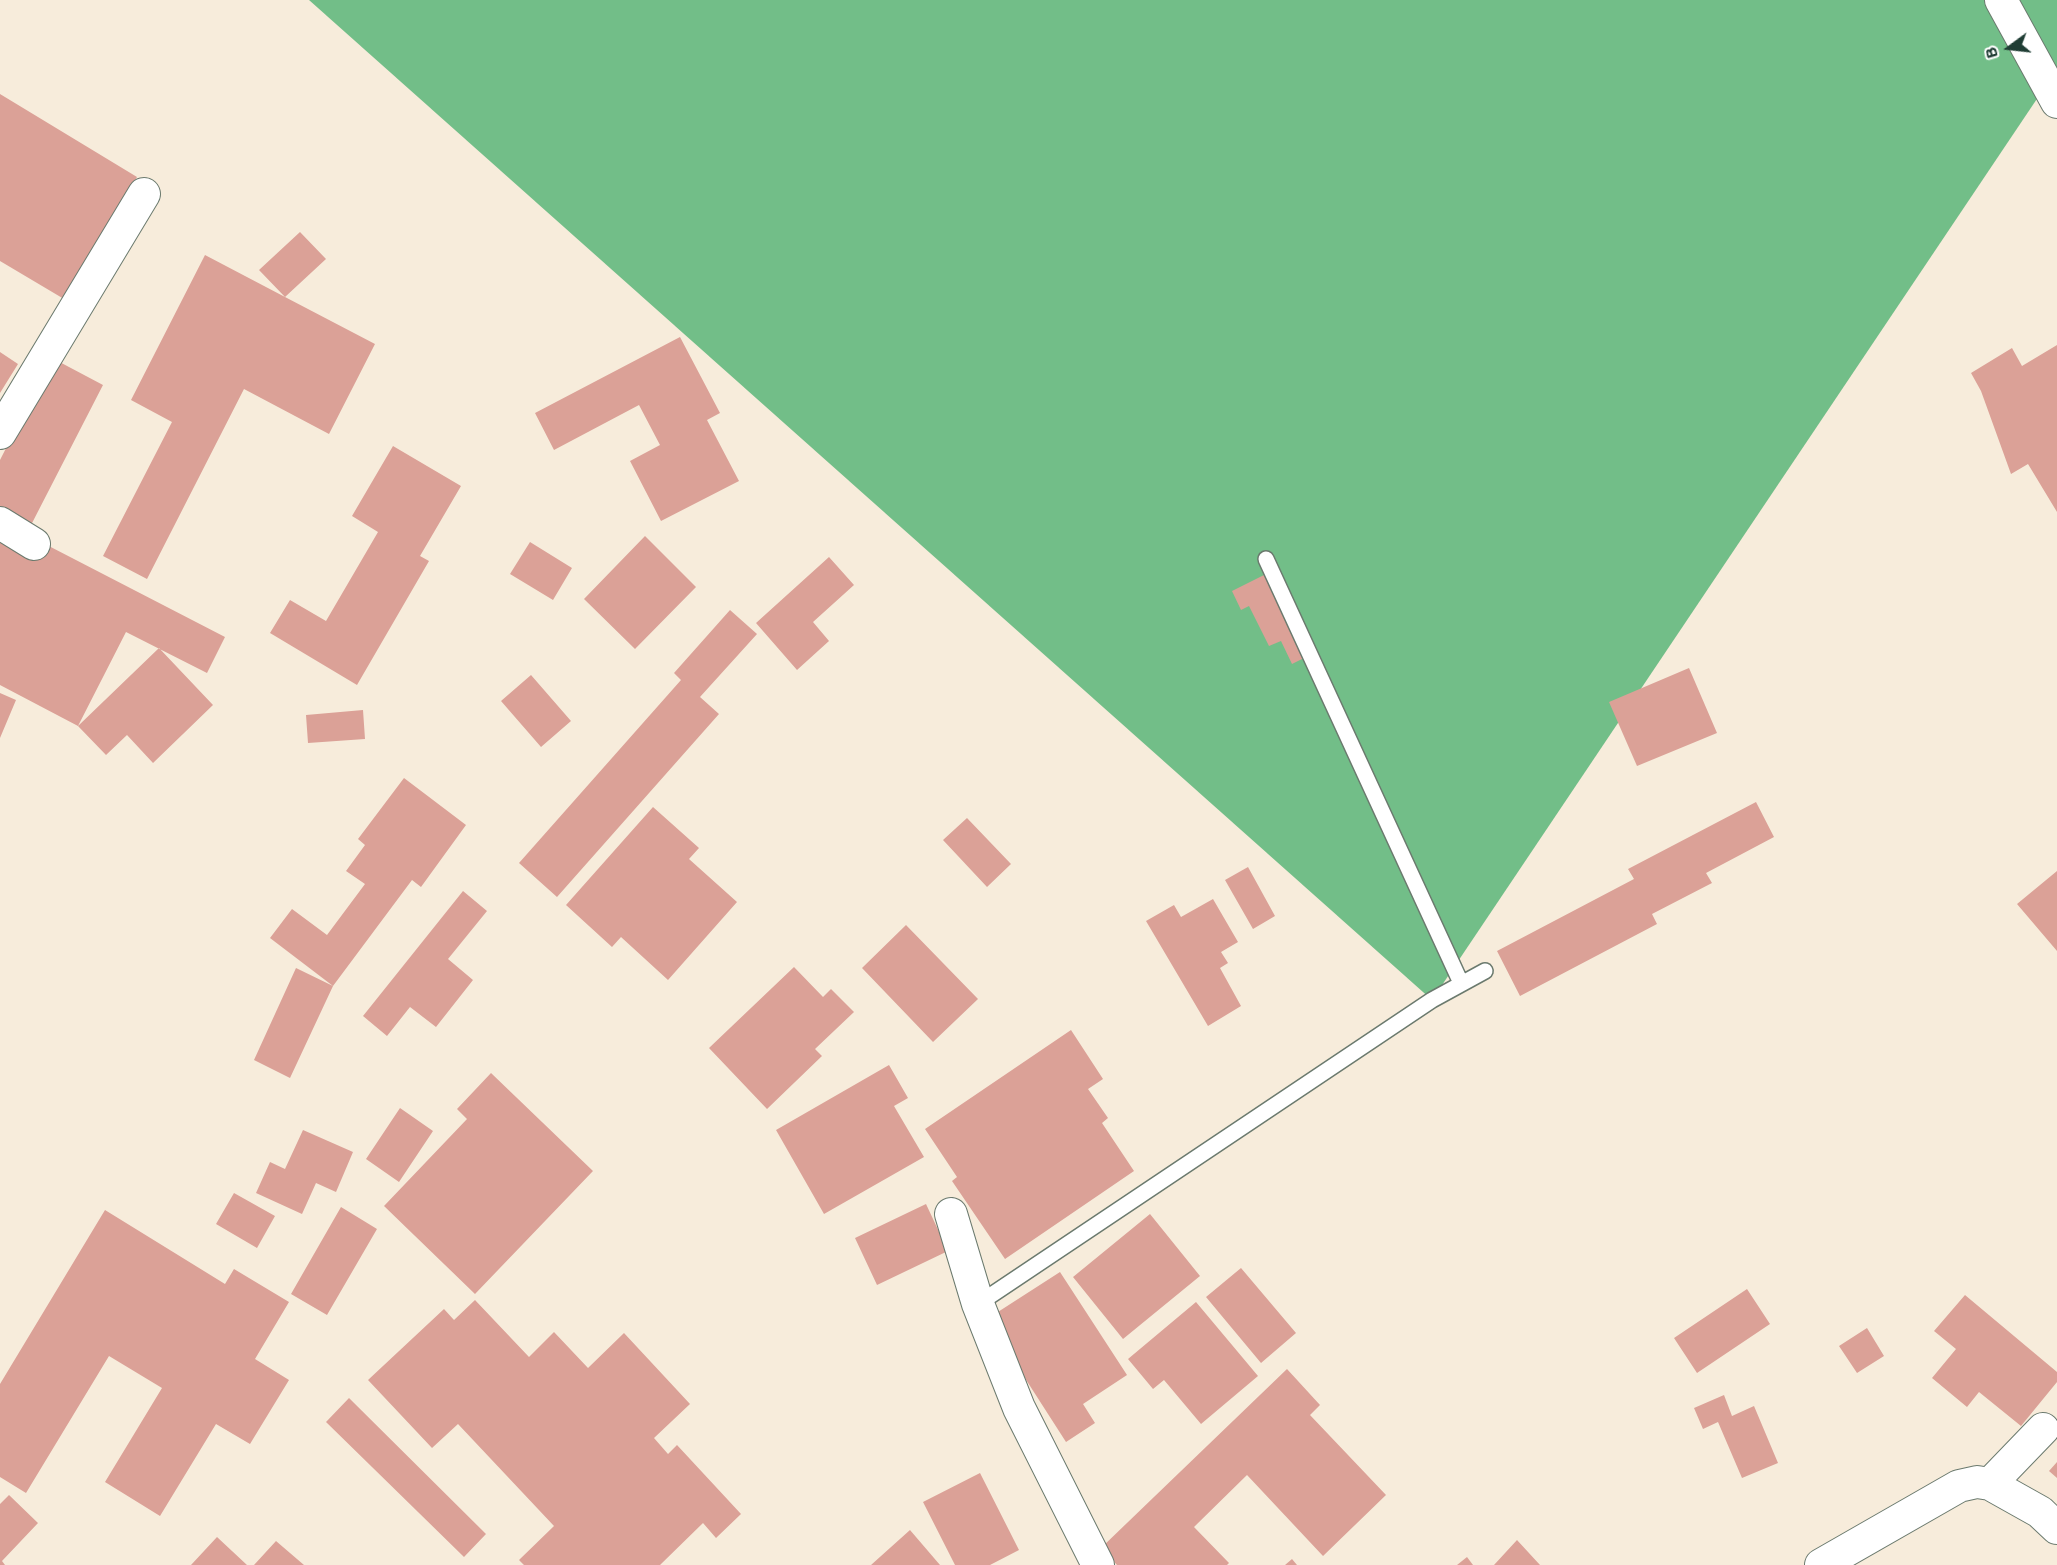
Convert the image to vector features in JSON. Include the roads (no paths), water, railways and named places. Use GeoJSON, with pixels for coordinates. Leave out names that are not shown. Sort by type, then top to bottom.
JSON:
{"type":"FeatureCollection","features":[{"type":"Feature","properties":{"kind":"street"},"geometry":{"type":"LineString","coordinates":[[2001,0],[2057,102]]}},
{"type":"Feature","properties":{"kind":"street"},"geometry":{"type":"LineString","coordinates":[[0,433],[144,194]]}},
{"type":"Feature","properties":{"kind":"street"},"geometry":{"type":"LineString","coordinates":[[0,523],[34,544]]}},
{"type":"Feature","properties":{"kind":"street"},"geometry":{"type":"LineString","coordinates":[[951,1214],[978,1304],[1019,1408],[1098,1565]]}},
{"type":"Feature","properties":{"kind":"street"},"geometry":{"type":"LineString","coordinates":[[1990,1484],[2043,1429]]}},
{"type":"Feature","properties":{"kind":"street"},"geometry":{"type":"LineString","coordinates":[[1821,1565],[1959,1486],[1977,1482],[1990,1484],[2040,1512],[2057,1528]]}},
{"type":"Feature","properties":{"kind":"lane"},"geometry":{"type":"LineString","coordinates":[[1266,560],[1461,983]]}},
{"type":"Feature","properties":{"kind":"lane"},"geometry":{"type":"LineString","coordinates":[[978,1304],[1432,1000],[1485,971]]}}]}
